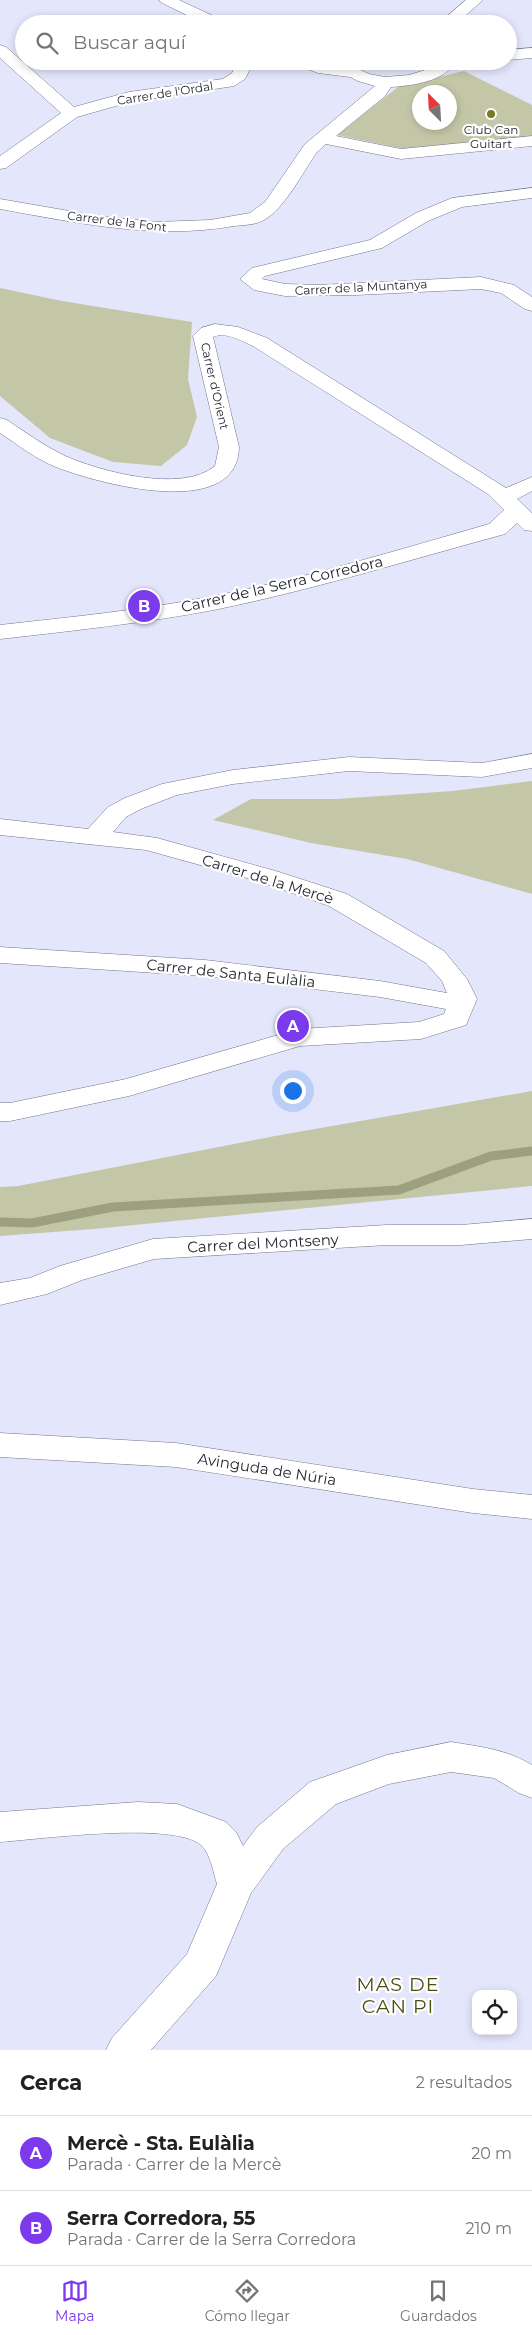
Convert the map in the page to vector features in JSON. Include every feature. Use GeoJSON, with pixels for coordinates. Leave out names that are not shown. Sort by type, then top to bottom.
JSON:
{"type":"FeatureCollection","features":[{"type":"Feature","properties":{"kind":"street"},"geometry":{"type":"LineString","coordinates":[[168,0],[199,15]]}},
{"type":"Feature","properties":{"kind":"street"},"geometry":{"type":"LineString","coordinates":[[457,15],[475,0]]}},
{"type":"Feature","properties":{"kind":"street"},"geometry":{"type":"LineString","coordinates":[[0,50],[15,63]]}},
{"type":"Feature","properties":{"kind":"street"},"geometry":{"type":"LineString","coordinates":[[517,54],[532,53]]}},
{"type":"Feature","properties":{"kind":"street"},"geometry":{"type":"LineString","coordinates":[[23,70],[71,113]]}},
{"type":"Feature","properties":{"kind":"street","name":"Carrer de l'Ordal"},"geometry":{"type":"LineString","coordinates":[[0,164],[71,113],[130,97],[228,83],[240,76],[242,70]]}},
{"type":"Feature","properties":{"kind":"street"},"geometry":{"type":"LineString","coordinates":[[324,70],[354,72],[365,79],[385,83],[441,70]]}},
{"type":"Feature","properties":{"kind":"street","name":"Carrer de la Font"},"geometry":{"type":"LineString","coordinates":[[0,204],[98,221],[156,227],[195,227],[256,216],[270,206],[304,156],[321,138],[384,88],[385,83]]}},
{"type":"Feature","properties":{"kind":"street"},"geometry":{"type":"LineString","coordinates":[[321,138],[407,154],[532,141]]}},
{"type":"Feature","properties":{"kind":"street","name":"Carrer de la Muntanya"},"geometry":{"type":"LineString","coordinates":[[532,193],[458,202],[422,217],[376,244],[259,272],[249,279],[252,284],[261,287],[305,292],[481,283],[507,289],[532,305]]}},
{"type":"Feature","properties":{"kind":"street","name":"Carrer d'Orient"},"geometry":{"type":"LineString","coordinates":[[0,424],[60,461],[88,472],[133,482],[162,484],[184,484],[213,477],[220,473],[227,464],[229,447],[203,336],[212,330],[223,330],[242,334],[260,342],[496,489],[532,525]]}},
{"type":"Feature","properties":{"kind":"street"},"geometry":{"type":"LineString","coordinates":[[487,532],[505,524],[510,503],[532,483]]}},
{"type":"Feature","properties":{"kind":"street","name":"Carrer de la Serra Corredora"},"geometry":{"type":"LineString","coordinates":[[0,632],[214,604],[313,580],[487,532],[532,540]]}},
{"type":"Feature","properties":{"kind":"street"},"geometry":{"type":"LineString","coordinates":[[94,838],[117,812],[134,803],[172,789],[232,776],[349,764],[482,770],[502,768],[532,761]]}},
{"type":"Feature","properties":{"kind":"street","name":"Carrer de la Mercè"},"geometry":{"type":"LineString","coordinates":[[0,827],[148,843],[270,877],[338,900],[435,957],[454,979],[463,999],[461,1004]]}},
{"type":"Feature","properties":{"kind":"street","name":"Carrer de Santa Eulàlia"},"geometry":{"type":"LineString","coordinates":[[0,955],[205,968],[380,990],[461,1004]]}},
{"type":"Feature","properties":{"kind":"street"},"geometry":{"type":"LineString","coordinates":[[0,1112],[10,1112],[129,1087],[298,1038],[421,1030],[456,1019],[461,1004]]}},
{"type":"Feature","properties":{"kind":"street","name":"Carrer del Montseny"},"geometry":{"type":"LineString","coordinates":[[0,1294],[36,1287],[71,1274],[153,1249],[387,1236],[461,1235],[532,1229]]}},
{"type":"Feature","properties":{"kind":"street","name":"Avinguda de Núria"},"geometry":{"type":"LineString","coordinates":[[0,1445],[176,1455],[473,1501],[532,1507]]}},
{"type":"Feature","properties":{"kind":"street"},"geometry":{"type":"LineString","coordinates":[[126,2050],[202,1964],[236,1884],[270,1838],[323,1793],[387,1770],[451,1757],[502,1765],[532,1783]]}},
{"type":"Feature","properties":{"kind":"street"},"geometry":{"type":"LineString","coordinates":[[0,1827],[138,1817],[177,1818],[213,1833],[223,1843],[236,1884]]}},
{"type":"Feature","properties":{"kind":"green space","name":"Club Can Guitart"},"geometry":{"type":"Polygon","coordinates":[[[464,71],[532,105],[532,136],[409,150],[337,135],[398,87],[464,71]]]}},
{"type":"Feature","properties":{"kind":"green space"},"geometry":{"type":"Polygon","coordinates":[[[0,288],[62,301],[192,322],[188,379],[197,417],[187,445],[161,466],[113,462],[50,438],[0,396],[0,288]]]}},
{"type":"Feature","properties":{"kind":"green space"},"geometry":{"type":"Polygon","coordinates":[[[532,781],[532,894],[407,859],[311,843],[213,820],[251,799],[336,799],[453,791],[532,781]]]}},
{"type":"Feature","properties":{"kind":"green space"},"geometry":{"type":"Polygon","coordinates":[[[532,1091],[532,1186],[94,1229],[0,1236],[0,1187],[18,1186],[275,1136],[532,1091]]]}},
{"type":"Feature","properties":{"kind":"waterway"},"geometry":{"type":"LineString","coordinates":[[0,1222],[32,1223],[113,1207],[399,1190],[491,1156],[532,1151]]}},
{"type":"Feature","properties":{"kind":"place","name":"Club Can Guitart"},"geometry":{"type":"Point","coordinates":[491,114]}},
{"type":"Feature","properties":{"kind":"place","name":"Serra Corredora, 55"},"geometry":{"type":"Point","coordinates":[144,606]}},
{"type":"Feature","properties":{"kind":"place","name":"Mercè - Sta. Eulàlia"},"geometry":{"type":"Point","coordinates":[293,1026]}},
{"type":"Feature","properties":{"kind":"district","name":"MAS DE CAN PI"},"geometry":{"type":"Point","coordinates":[398,1995]}}]}
